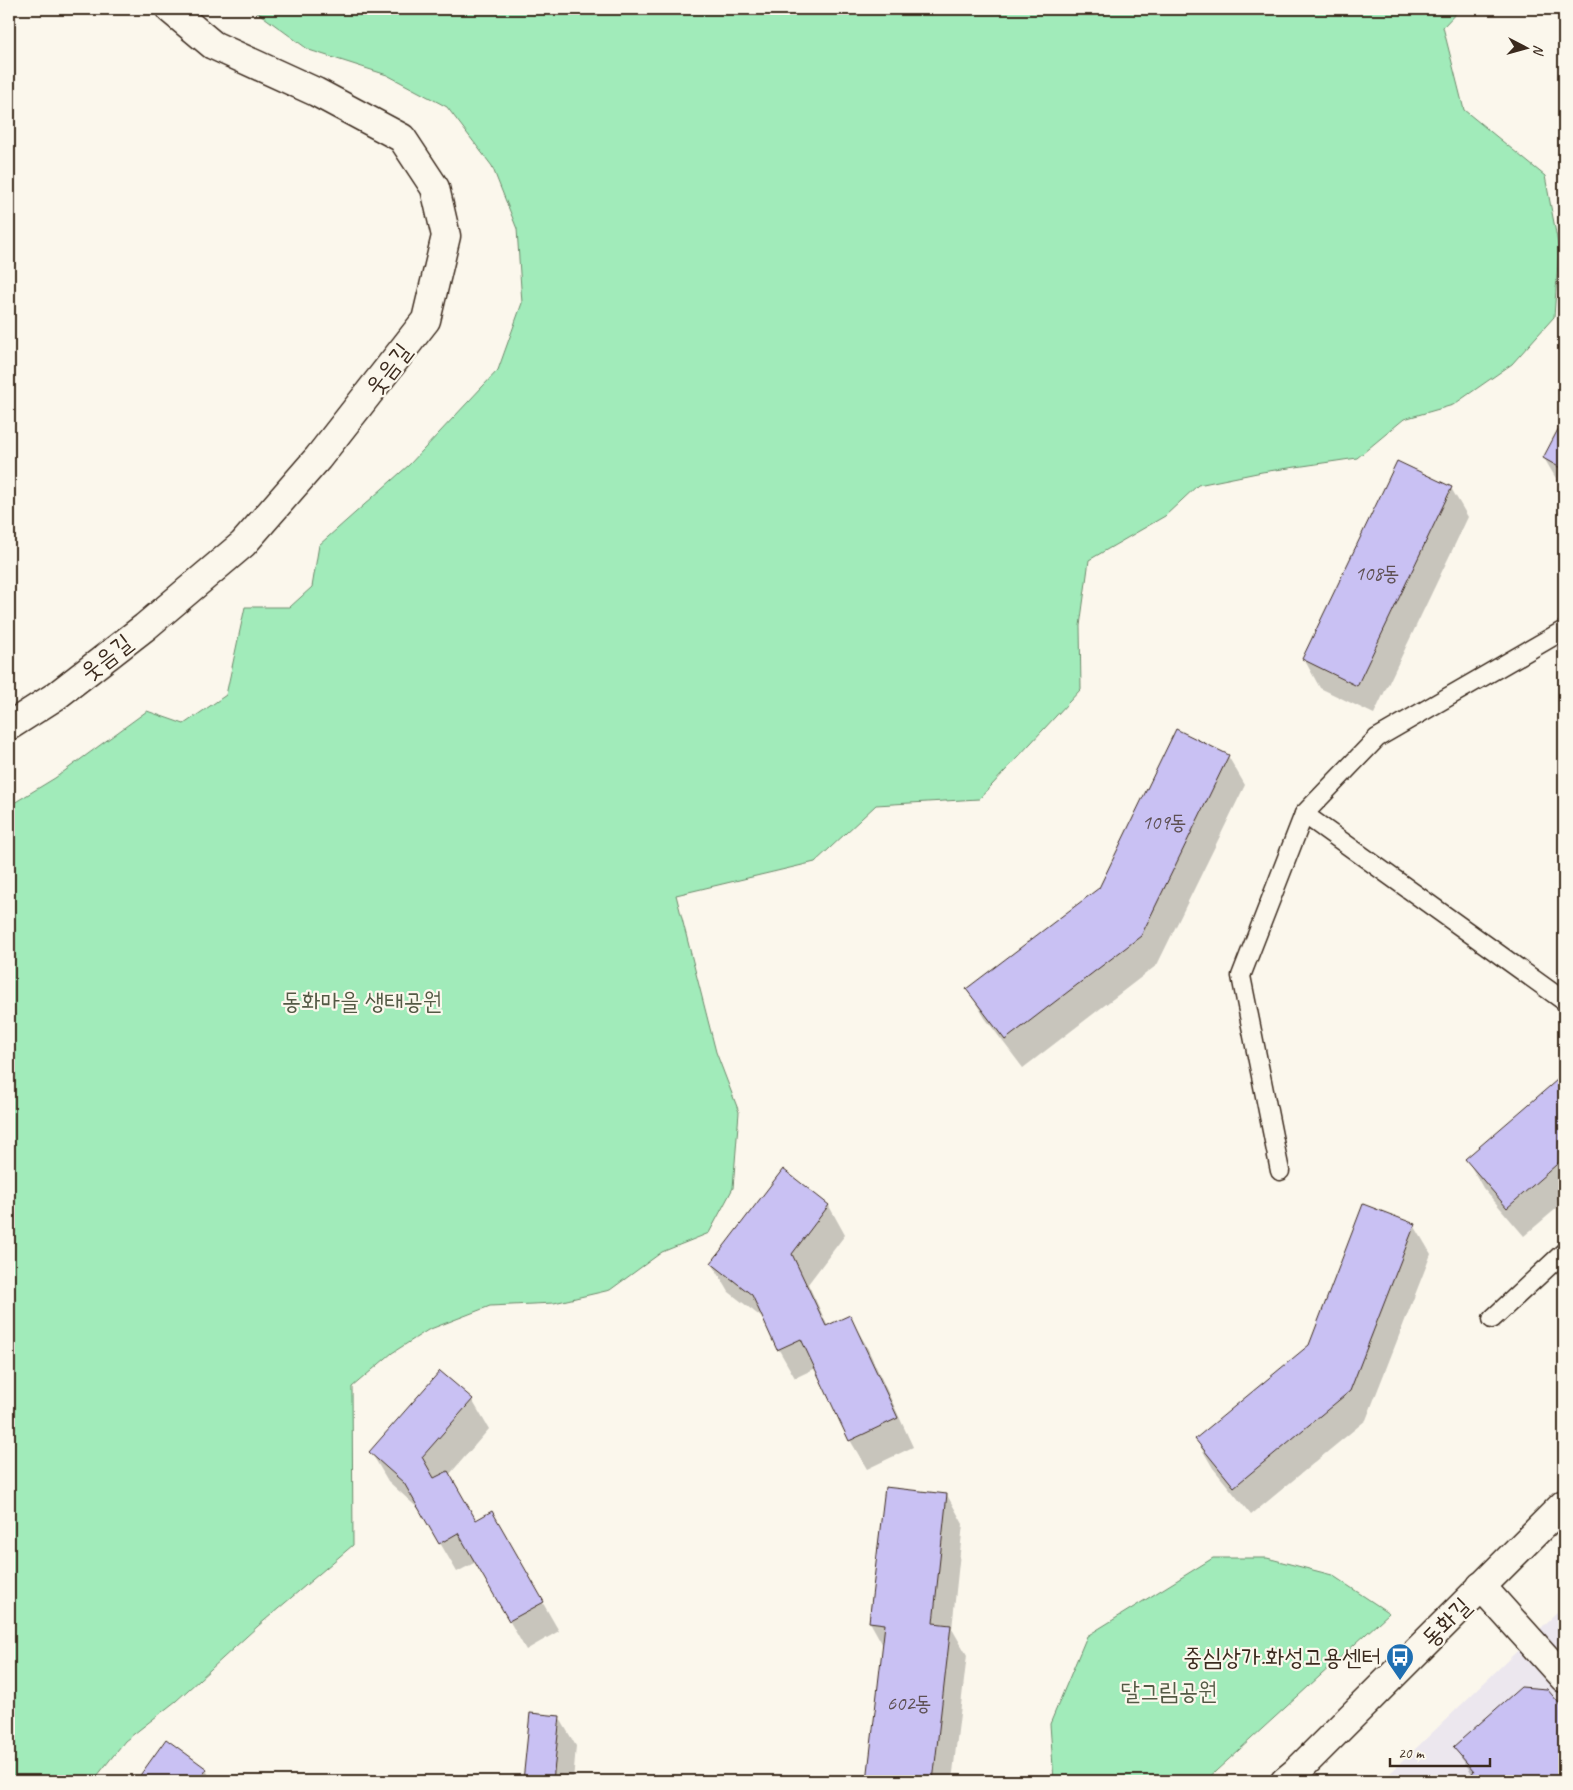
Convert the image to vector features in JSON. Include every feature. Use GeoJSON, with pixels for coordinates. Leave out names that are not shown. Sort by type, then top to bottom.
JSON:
{"type":"FeatureCollection","features":[{"type":"Feature","properties":{"kind":"street","name":"웃음길"},"geometry":{"type":"LineString","coordinates":[[9,726],[56,696],[146,627],[243,544],[318,458],[426,320],[446,236],[435,188],[402,138],[316,92],[213,45],[170,9]]}},
{"type":"Feature","properties":{"kind":"street","name":"동화길"},"geometry":{"type":"LineString","coordinates":[[1285,1781],[1564,1504]]}},
{"type":"Feature","properties":{"kind":"street"},"geometry":{"type":"LineString","coordinates":[[1481,1586],[1564,1678]]}},
{"type":"Feature","properties":{"kind":"lane"},"geometry":{"type":"LineString","coordinates":[[1280,1172],[1240,976],[1304,814],[1376,738],[1564,630]]}},
{"type":"Feature","properties":{"kind":"lane"},"geometry":{"type":"LineString","coordinates":[[1304,814],[1564,1001]]}},
{"type":"Feature","properties":{"kind":"lane"},"geometry":{"type":"LineString","coordinates":[[1492,1319],[1564,1252]]}},
{"type":"Feature","properties":{"kind":"shaded area"},"geometry":{"type":"Polygon","coordinates":[[[1564,1606],[1564,1781],[1382,1781],[1564,1606]]]}},
{"type":"Feature","properties":{"kind":"green space","name":"동화마을 생태공원"},"geometry":{"type":"Polygon","coordinates":[[[253,9],[1460,9],[1443,27],[1464,110],[1545,176],[1559,249],[1554,317],[1512,364],[1453,405],[1404,419],[1357,458],[1262,472],[1198,485],[1165,516],[1089,560],[1080,626],[1081,689],[979,799],[876,805],[815,862],[676,895],[716,1052],[739,1112],[733,1188],[709,1233],[662,1252],[610,1290],[554,1303],[490,1306],[428,1330],[392,1353],[352,1387],[353,1545],[258,1626],[176,1701],[125,1741],[93,1781],[9,1781],[9,806],[55,778],[147,711],[184,724],[226,695],[245,607],[290,607],[312,587],[319,545],[409,465],[498,370],[522,303],[517,229],[492,166],[447,107],[387,75],[309,50],[253,9]]]}},
{"type":"Feature","properties":{"kind":"green space","name":"달그림공원"},"geometry":{"type":"Polygon","coordinates":[[[1213,1558],[1267,1558],[1332,1575],[1389,1613],[1205,1781],[1054,1781],[1050,1724],[1087,1636],[1213,1558]]]}},
{"type":"Feature","properties":{"kind":"building"},"geometry":{"type":"Polygon","coordinates":[[[1564,418],[1564,470],[1543,458],[1564,418]]]}},
{"type":"Feature","properties":{"kind":"building"},"geometry":{"type":"Polygon","coordinates":[[[1397,461],[1452,487],[1357,686],[1302,659],[1397,461]]]}},
{"type":"Feature","properties":{"kind":"building"},"geometry":{"type":"Polygon","coordinates":[[[1176,729],[1229,755],[1141,936],[1005,1040],[966,989],[1099,888],[1176,729]]]}},
{"type":"Feature","properties":{"kind":"building"},"geometry":{"type":"Polygon","coordinates":[[[1564,1074],[1564,1158],[1507,1208],[1465,1159],[1564,1074]]]}},
{"type":"Feature","properties":{"kind":"building"},"geometry":{"type":"Polygon","coordinates":[[[783,1169],[829,1205],[792,1254],[826,1326],[850,1315],[898,1418],[849,1441],[801,1339],[777,1350],[752,1295],[711,1263],[783,1169]]]}},
{"type":"Feature","properties":{"kind":"building"},"geometry":{"type":"Polygon","coordinates":[[[1363,1204],[1415,1224],[1350,1391],[1234,1487],[1195,1439],[1309,1345],[1363,1204]]]}},
{"type":"Feature","properties":{"kind":"building"},"geometry":{"type":"Polygon","coordinates":[[[440,1371],[473,1399],[422,1457],[434,1478],[448,1471],[476,1520],[492,1511],[544,1602],[509,1621],[458,1533],[439,1544],[404,1483],[369,1452],[440,1371]]]}},
{"type":"Feature","properties":{"kind":"building"},"geometry":{"type":"Polygon","coordinates":[[[885,1487],[947,1494],[933,1623],[951,1625],[933,1781],[867,1781],[885,1624],[869,1622],[885,1487]]]}},
{"type":"Feature","properties":{"kind":"building"},"geometry":{"type":"Polygon","coordinates":[[[1521,1687],[1547,1689],[1564,1709],[1564,1781],[1466,1781],[1474,1771],[1453,1747],[1521,1687]]]}},
{"type":"Feature","properties":{"kind":"building"},"geometry":{"type":"Polygon","coordinates":[[[530,1713],[560,1716],[553,1781],[523,1781],[530,1713]]]}},
{"type":"Feature","properties":{"kind":"building"},"geometry":{"type":"Polygon","coordinates":[[[166,1739],[207,1769],[198,1781],[136,1781],[166,1739]]]}},
{"type":"Feature","properties":{"kind":"place","name":"중심상가.화성고용센터"},"geometry":{"type":"Point","coordinates":[1400,1681]}}]}
